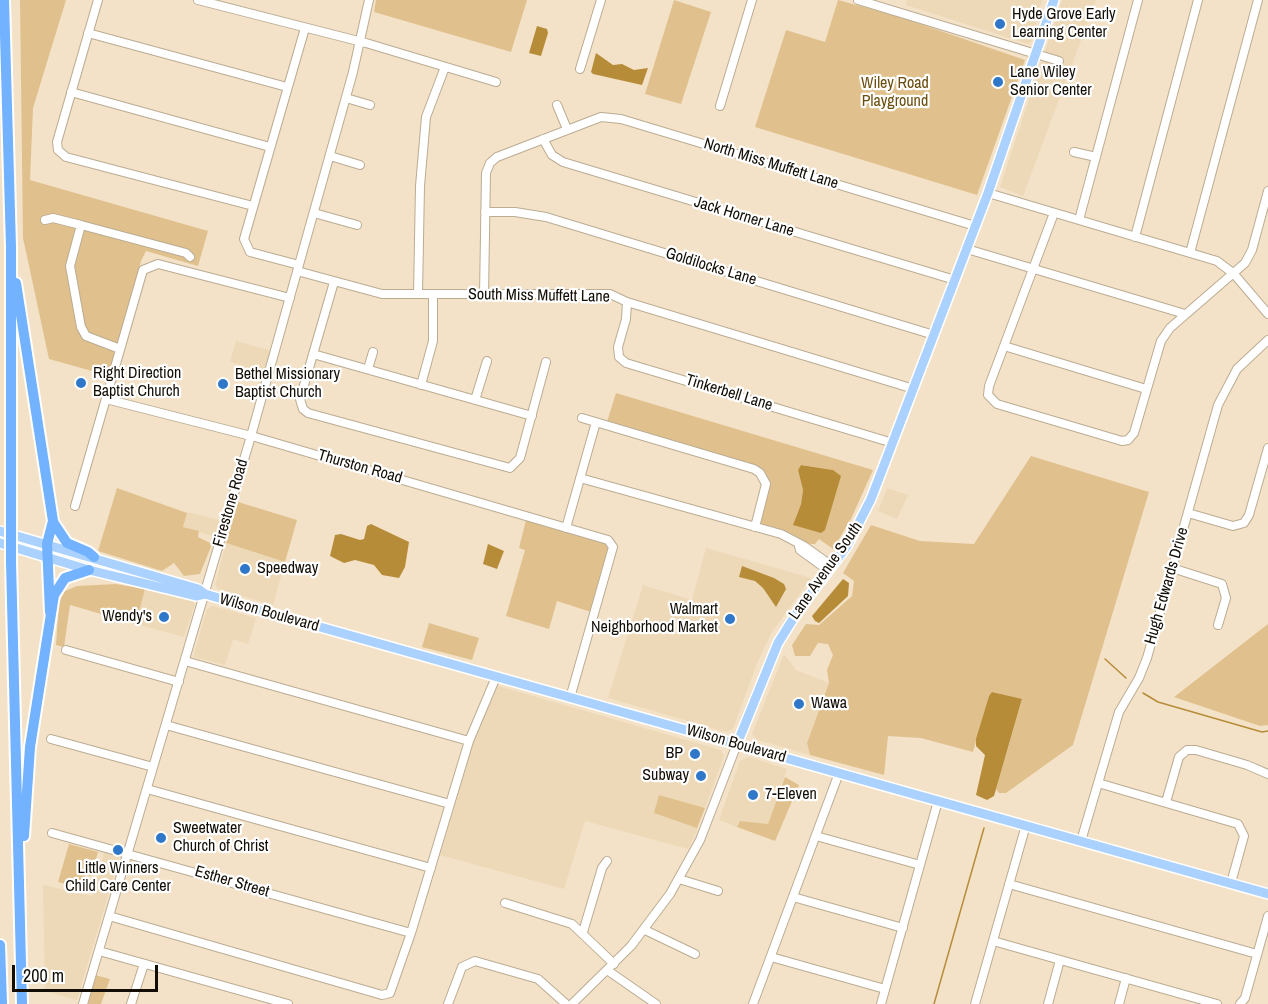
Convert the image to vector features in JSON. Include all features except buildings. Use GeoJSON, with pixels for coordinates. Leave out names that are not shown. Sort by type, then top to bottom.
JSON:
{"type":"FeatureCollection","features":[{"type":"Feature","properties":{"kind":"highway"},"geometry":{"type":"LineString","coordinates":[[4,0],[11,247],[11,562],[22,1004]]}},
{"type":"Feature","properties":{"kind":"highway"},"geometry":{"type":"LineString","coordinates":[[11,247],[53,521],[47,544],[50,612],[30,747],[24,846],[19,856]]}},
{"type":"Feature","properties":{"kind":"highway"},"geometry":{"type":"LineString","coordinates":[[53,521],[67,543],[94,557]]}},
{"type":"Feature","properties":{"kind":"highway"},"geometry":{"type":"LineString","coordinates":[[50,612],[60,583],[71,574],[89,570]]}},
{"type":"Feature","properties":{"kind":"highway"},"geometry":{"type":"LineString","coordinates":[[0,945],[2,1004]]}},
{"type":"Feature","properties":{"kind":"main road","name":"Lane Avenue South"},"geometry":{"type":"LineString","coordinates":[[737,744],[778,643],[798,611],[831,569],[863,517],[988,193],[1054,0]]}},
{"type":"Feature","properties":{"kind":"main road","name":"Wilson Boulevard"},"geometry":{"type":"LineString","coordinates":[[0,531],[94,557],[198,589],[205,594],[1268,894]]}},
{"type":"Feature","properties":{"kind":"main road","name":"Wilson Boulevard"},"geometry":{"type":"LineString","coordinates":[[0,543],[89,570],[196,596],[205,594]]}},
{"type":"Feature","properties":{"kind":"street"},"geometry":{"type":"LineString","coordinates":[[98,0],[57,142],[58,150],[66,157],[254,206],[305,28]]}},
{"type":"Feature","properties":{"kind":"street"},"geometry":{"type":"LineString","coordinates":[[198,0],[360,42],[496,82]]}},
{"type":"Feature","properties":{"kind":"street","name":"Firestone Road"},"geometry":{"type":"LineString","coordinates":[[83,1004],[251,436],[346,98],[369,0]]}},
{"type":"Feature","properties":{"kind":"street"},"geometry":{"type":"LineString","coordinates":[[580,69],[600,0]]}},
{"type":"Feature","properties":{"kind":"street"},"geometry":{"type":"LineString","coordinates":[[720,106],[752,0]]}},
{"type":"Feature","properties":{"kind":"street"},"geometry":{"type":"LineString","coordinates":[[858,0],[1059,61]]}},
{"type":"Feature","properties":{"kind":"street"},"geometry":{"type":"LineString","coordinates":[[1079,220],[1138,0]]}},
{"type":"Feature","properties":{"kind":"street"},"geometry":{"type":"LineString","coordinates":[[1135,237],[1198,0]]}},
{"type":"Feature","properties":{"kind":"street"},"geometry":{"type":"LineString","coordinates":[[1190,253],[1258,0]]}},
{"type":"Feature","properties":{"kind":"street"},"geometry":{"type":"LineString","coordinates":[[88,33],[287,87]]}},
{"type":"Feature","properties":{"kind":"street"},"geometry":{"type":"LineString","coordinates":[[418,294],[420,186],[426,117],[445,67]]}},
{"type":"Feature","properties":{"kind":"street"},"geometry":{"type":"LineString","coordinates":[[71,93],[270,147]]}},
{"type":"Feature","properties":{"kind":"street"},"geometry":{"type":"LineString","coordinates":[[346,98],[370,105]]}},
{"type":"Feature","properties":{"kind":"street"},"geometry":{"type":"LineString","coordinates":[[557,105],[567,129]]}},
{"type":"Feature","properties":{"kind":"street","name":"North Miss Muffett Lane"},"geometry":{"type":"LineString","coordinates":[[485,212],[486,173],[490,163],[497,157],[601,117],[614,117],[975,226]]}},
{"type":"Feature","properties":{"kind":"street","name":"Jack Horner Lane"},"geometry":{"type":"LineString","coordinates":[[543,139],[552,154],[563,162],[955,280]]}},
{"type":"Feature","properties":{"kind":"street"},"geometry":{"type":"LineString","coordinates":[[1074,152],[1096,157]]}},
{"type":"Feature","properties":{"kind":"street"},"geometry":{"type":"LineString","coordinates":[[330,156],[360,165]]}},
{"type":"Feature","properties":{"kind":"street"},"geometry":{"type":"LineString","coordinates":[[1054,213],[989,386],[988,395],[997,404],[1117,441],[1128,440],[1134,434],[1161,341],[1170,328],[1185,314],[1245,263],[1252,250],[1268,191]]}},
{"type":"Feature","properties":{"kind":"street"},"geometry":{"type":"LineString","coordinates":[[988,193],[1217,261],[1234,274],[1268,314]]}},
{"type":"Feature","properties":{"kind":"street","name":"South Miss Muffett Lane"},"geometry":{"type":"LineString","coordinates":[[254,206],[244,239],[247,248],[254,253],[334,282],[376,294],[610,294],[627,302],[914,389]]}},
{"type":"Feature","properties":{"kind":"street"},"geometry":{"type":"LineString","coordinates":[[484,295],[485,212]]}},
{"type":"Feature","properties":{"kind":"street","name":"Goldilocks Lane"},"geometry":{"type":"LineString","coordinates":[[485,212],[515,212],[546,217],[934,335]]}},
{"type":"Feature","properties":{"kind":"street"},"geometry":{"type":"LineString","coordinates":[[314,213],[357,225]]}},
{"type":"Feature","properties":{"kind":"street"},"geometry":{"type":"LineString","coordinates":[[45,220],[53,218],[81,225],[186,253],[190,257]]}},
{"type":"Feature","properties":{"kind":"street"},"geometry":{"type":"LineString","coordinates":[[81,225],[70,266],[81,327],[86,336],[120,349]]}},
{"type":"Feature","properties":{"kind":"street"},"geometry":{"type":"LineString","coordinates":[[967,249],[1185,314]]}},
{"type":"Feature","properties":{"kind":"street"},"geometry":{"type":"LineString","coordinates":[[75,506],[143,270],[158,264],[290,298]]}},
{"type":"Feature","properties":{"kind":"street"},"geometry":{"type":"LineString","coordinates":[[334,282],[301,404],[308,413],[504,468],[515,466],[520,459],[546,362]]}},
{"type":"Feature","properties":{"kind":"street"},"geometry":{"type":"LineString","coordinates":[[421,385],[433,341],[433,294]]}},
{"type":"Feature","properties":{"kind":"street","name":"Tinkerbell Lane"},"geometry":{"type":"LineString","coordinates":[[627,302],[618,347],[620,357],[627,363],[893,443]]}},
{"type":"Feature","properties":{"kind":"street","name":"Hugh Edwards Drive"},"geometry":{"type":"LineString","coordinates":[[1081,841],[1119,712],[1139,678],[1147,658],[1222,393],[1237,369],[1268,340]]}},
{"type":"Feature","properties":{"kind":"street"},"geometry":{"type":"LineString","coordinates":[[1004,346],[1146,389]]}},
{"type":"Feature","properties":{"kind":"street"},"geometry":{"type":"LineString","coordinates":[[368,369],[373,352]]}},
{"type":"Feature","properties":{"kind":"street"},"geometry":{"type":"LineString","coordinates":[[313,354],[532,416]]}},
{"type":"Feature","properties":{"kind":"street"},"geometry":{"type":"LineString","coordinates":[[475,400],[487,361]]}},
{"type":"Feature","properties":{"kind":"street","name":"Thurston Road"},"geometry":{"type":"LineString","coordinates":[[106,399],[251,436],[612,543],[607,572],[570,698]]}},
{"type":"Feature","properties":{"kind":"street"},"geometry":{"type":"LineString","coordinates":[[582,418],[760,473],[766,484],[755,527]]}},
{"type":"Feature","properties":{"kind":"street"},"geometry":{"type":"LineString","coordinates":[[566,528],[596,422]]}},
{"type":"Feature","properties":{"kind":"street"},"geometry":{"type":"LineString","coordinates":[[1188,513],[1233,526],[1244,523],[1249,515],[1268,448]]}},
{"type":"Feature","properties":{"kind":"street"},"geometry":{"type":"LineString","coordinates":[[580,478],[781,534],[831,569]]}},
{"type":"Feature","properties":{"kind":"street"},"geometry":{"type":"LineString","coordinates":[[1172,568],[1222,584],[1226,598],[1218,625]]}},
{"type":"Feature","properties":{"kind":"street"},"geometry":{"type":"LineString","coordinates":[[66,650],[178,682]]}},
{"type":"Feature","properties":{"kind":"street"},"geometry":{"type":"LineString","coordinates":[[185,661],[469,741]]}},
{"type":"Feature","properties":{"kind":"street"},"geometry":{"type":"LineString","coordinates":[[109,916],[382,995],[390,993],[411,933],[469,741],[496,677]]}},
{"type":"Feature","properties":{"kind":"street"},"geometry":{"type":"LineString","coordinates":[[166,725],[450,804]]}},
{"type":"Feature","properties":{"kind":"street"},"geometry":{"type":"LineString","coordinates":[[51,739],[153,767]]}},
{"type":"Feature","properties":{"kind":"street","name":"Lane Avenue South"},"geometry":{"type":"LineString","coordinates":[[572,1004],[614,964],[645,930],[679,879],[700,840],[737,744]]}},
{"type":"Feature","properties":{"kind":"street"},"geometry":{"type":"LineString","coordinates":[[1167,802],[1179,757],[1187,750],[1196,750],[1247,765],[1268,774]]}},
{"type":"Feature","properties":{"kind":"street"},"geometry":{"type":"LineString","coordinates":[[753,1004],[840,773]]}},
{"type":"Feature","properties":{"kind":"street"},"geometry":{"type":"LineString","coordinates":[[1098,783],[1234,821],[1242,827],[1244,837],[1231,883]]}},
{"type":"Feature","properties":{"kind":"street"},"geometry":{"type":"LineString","coordinates":[[147,789],[431,868]]}},
{"type":"Feature","properties":{"kind":"street"},"geometry":{"type":"LineString","coordinates":[[881,1004],[938,801]]}},
{"type":"Feature","properties":{"kind":"street"},"geometry":{"type":"LineString","coordinates":[[975,1004],[1026,825]]}},
{"type":"Feature","properties":{"kind":"street","name":"Esther Street"},"geometry":{"type":"LineString","coordinates":[[52,833],[128,852],[411,933]]}},
{"type":"Feature","properties":{"kind":"street"},"geometry":{"type":"LineString","coordinates":[[816,836],[920,865]]}},
{"type":"Feature","properties":{"kind":"street"},"geometry":{"type":"LineString","coordinates":[[583,932],[602,868],[607,861]]}},
{"type":"Feature","properties":{"kind":"street"},"geometry":{"type":"LineString","coordinates":[[679,879],[718,891]]}},
{"type":"Feature","properties":{"kind":"street"},"geometry":{"type":"LineString","coordinates":[[1009,884],[1257,954]]}},
{"type":"Feature","properties":{"kind":"street"},"geometry":{"type":"LineString","coordinates":[[793,897],[903,928]]}},
{"type":"Feature","properties":{"kind":"street"},"geometry":{"type":"LineString","coordinates":[[505,903],[567,921],[583,932],[614,964]]}},
{"type":"Feature","properties":{"kind":"street"},"geometry":{"type":"LineString","coordinates":[[1240,1004],[1245,998],[1268,916]]}},
{"type":"Feature","properties":{"kind":"street"},"geometry":{"type":"LineString","coordinates":[[645,930],[695,954]]}},
{"type":"Feature","properties":{"kind":"street"},"geometry":{"type":"LineString","coordinates":[[993,941],[1217,1004]]}},
{"type":"Feature","properties":{"kind":"street"},"geometry":{"type":"LineString","coordinates":[[99,951],[288,1004]]}},
{"type":"Feature","properties":{"kind":"street"},"geometry":{"type":"LineString","coordinates":[[771,957],[885,989]]}},
{"type":"Feature","properties":{"kind":"street"},"geometry":{"type":"LineString","coordinates":[[1048,1004],[1060,960]]}},
{"type":"Feature","properties":{"kind":"street"},"geometry":{"type":"LineString","coordinates":[[448,1004],[458,973],[470,961],[538,979],[566,1004]]}},
{"type":"Feature","properties":{"kind":"street"},"geometry":{"type":"LineString","coordinates":[[132,1004],[144,964]]}},
{"type":"Feature","properties":{"kind":"street"},"geometry":{"type":"LineString","coordinates":[[608,970],[656,1004]]}},
{"type":"Feature","properties":{"kind":"street"},"geometry":{"type":"LineString","coordinates":[[1119,1004],[1126,978]]}},
{"type":"Feature","properties":{"kind":"shaded area","name":"Hyde Grove Early Learning Center"},"geometry":{"type":"Polygon","coordinates":[[[907,0],[1042,0],[1031,42],[1028,44],[906,5],[907,0]]]}},
{"type":"Feature","properties":{"kind":"shaded area"},"geometry":{"type":"Polygon","coordinates":[[[1062,0],[1096,0],[1023,196],[1000,187],[1062,0]]]}},
{"type":"Feature","properties":{"kind":"shaded area"},"geometry":{"type":"Polygon","coordinates":[[[537,26],[547,29],[548,33],[541,56],[529,53],[537,26]]]}},
{"type":"Feature","properties":{"kind":"shaded area"},"geometry":{"type":"Polygon","coordinates":[[[596,53],[613,65],[622,64],[634,70],[648,68],[642,85],[593,74],[591,72],[596,53]]]}},
{"type":"Feature","properties":{"kind":"shaded area"},"geometry":{"type":"Polygon","coordinates":[[[236,341],[272,351],[266,373],[230,362],[236,341]]]}},
{"type":"Feature","properties":{"kind":"shaded area"},"geometry":{"type":"Polygon","coordinates":[[[801,465],[833,470],[841,476],[825,530],[821,533],[793,525],[801,504],[803,490],[798,470],[801,465]]]}},
{"type":"Feature","properties":{"kind":"shaded area"},"geometry":{"type":"Polygon","coordinates":[[[887,488],[908,495],[897,519],[878,511],[887,488]]]}},
{"type":"Feature","properties":{"kind":"shaded area"},"geometry":{"type":"Polygon","coordinates":[[[187,512],[223,521],[219,538],[183,527],[187,512]]]}},
{"type":"Feature","properties":{"kind":"shaded area"},"geometry":{"type":"Polygon","coordinates":[[[371,524],[409,542],[405,567],[399,578],[382,575],[374,565],[355,560],[344,563],[330,556],[335,535],[341,534],[360,540],[364,539],[367,526],[371,524]]]}},
{"type":"Feature","properties":{"kind":"shaded area"},"geometry":{"type":"Polygon","coordinates":[[[226,543],[285,562],[273,605],[218,589],[215,585],[226,543]]]}},
{"type":"Feature","properties":{"kind":"shaded area"},"geometry":{"type":"Polygon","coordinates":[[[488,544],[504,551],[497,569],[483,564],[488,544]]]}},
{"type":"Feature","properties":{"kind":"shaded area"},"geometry":{"type":"Polygon","coordinates":[[[706,548],[811,578],[772,632],[757,663],[733,729],[726,732],[608,698],[643,585],[692,600],[706,548]]]}},
{"type":"Feature","properties":{"kind":"shaded area"},"geometry":{"type":"Polygon","coordinates":[[[742,566],[784,584],[786,589],[776,607],[763,588],[755,581],[739,577],[742,566]]]}},
{"type":"Feature","properties":{"kind":"shaded area"},"geometry":{"type":"Polygon","coordinates":[[[843,579],[849,583],[848,596],[819,623],[815,621],[812,616],[843,579]]]}},
{"type":"Feature","properties":{"kind":"shaded area"},"geometry":{"type":"Polygon","coordinates":[[[145,589],[195,604],[184,637],[136,624],[145,589]]]}},
{"type":"Feature","properties":{"kind":"shaded area"},"geometry":{"type":"Polygon","coordinates":[[[213,606],[256,618],[248,644],[233,639],[225,665],[193,657],[207,609],[213,606]]]}},
{"type":"Feature","properties":{"kind":"shaded area"},"geometry":{"type":"Polygon","coordinates":[[[784,654],[796,670],[829,683],[807,743],[810,755],[758,740],[752,734],[784,654]]]}},
{"type":"Feature","properties":{"kind":"shaded area"},"geometry":{"type":"Polygon","coordinates":[[[498,686],[721,750],[724,756],[705,808],[659,795],[655,813],[698,828],[688,849],[585,821],[564,889],[440,855],[475,737],[498,686]]]}},
{"type":"Feature","properties":{"kind":"shaded area"},"geometry":{"type":"Polygon","coordinates":[[[992,692],[1022,699],[994,796],[987,800],[976,795],[985,755],[976,746],[976,739],[992,692]]]}},
{"type":"Feature","properties":{"kind":"shaded area"},"geometry":{"type":"Polygon","coordinates":[[[749,757],[787,769],[768,825],[741,821],[737,827],[719,820],[740,761],[749,757]]]}},
{"type":"Feature","properties":{"kind":"shaded area"},"geometry":{"type":"Polygon","coordinates":[[[105,849],[121,852],[77,1000],[45,991],[43,885],[92,896],[105,849]]]}},
{"type":"Feature","properties":{"kind":"green space"},"geometry":{"type":"Polygon","coordinates":[[[20,0],[66,0],[33,108],[30,180],[208,231],[198,266],[146,251],[141,261],[110,376],[49,359],[23,238],[20,0]]]}},
{"type":"Feature","properties":{"kind":"green space"},"geometry":{"type":"Polygon","coordinates":[[[376,0],[527,0],[511,52],[374,12],[376,0]]]}},
{"type":"Feature","properties":{"kind":"green space"},"geometry":{"type":"Polygon","coordinates":[[[674,0],[711,12],[681,104],[645,94],[674,0]]]}},
{"type":"Feature","properties":{"kind":"green space","name":"Wiley Road Playground"},"geometry":{"type":"Polygon","coordinates":[[[838,0],[900,17],[1025,60],[977,195],[755,127],[786,30],[825,42],[838,0]]]}},
{"type":"Feature","properties":{"kind":"green space"},"geometry":{"type":"Polygon","coordinates":[[[616,393],[873,470],[851,519],[833,549],[819,539],[815,544],[810,544],[788,532],[762,525],[760,519],[768,482],[762,470],[738,460],[607,422],[616,393]],[[802,465],[798,470],[803,490],[795,519],[833,470],[802,465]]]}},
{"type":"Feature","properties":{"kind":"green space"},"geometry":{"type":"Polygon","coordinates":[[[1031,456],[1149,492],[1073,745],[1006,793],[999,793],[996,789],[1022,700],[993,692],[989,696],[973,752],[921,738],[888,736],[884,775],[810,755],[807,743],[829,683],[827,670],[833,655],[828,644],[818,643],[810,656],[795,656],[792,645],[806,624],[819,625],[852,596],[854,581],[843,573],[871,525],[920,541],[974,544],[1031,456]]]}},
{"type":"Feature","properties":{"kind":"green space"},"geometry":{"type":"Polygon","coordinates":[[[117,488],[187,513],[183,527],[199,531],[198,537],[212,544],[200,574],[184,576],[174,563],[162,571],[98,551],[117,488]]]}},
{"type":"Feature","properties":{"kind":"green space"},"geometry":{"type":"Polygon","coordinates":[[[238,502],[297,520],[285,562],[226,543],[238,502]]]}},
{"type":"Feature","properties":{"kind":"green space"},"geometry":{"type":"Polygon","coordinates":[[[526,520],[604,542],[609,546],[610,552],[591,612],[557,601],[549,629],[506,616],[525,550],[519,548],[526,520]]]}},
{"type":"Feature","properties":{"kind":"green space"},"geometry":{"type":"Polygon","coordinates":[[[116,584],[145,589],[136,624],[70,605],[64,647],[56,645],[59,602],[65,591],[77,586],[116,584]]]}},
{"type":"Feature","properties":{"kind":"green space"},"geometry":{"type":"Polygon","coordinates":[[[429,623],[479,638],[472,660],[422,647],[429,623]]]}},
{"type":"Feature","properties":{"kind":"green space"},"geometry":{"type":"Polygon","coordinates":[[[1268,624],[1268,725],[1260,726],[1174,697],[1268,624]]]}},
{"type":"Feature","properties":{"kind":"green space"},"geometry":{"type":"Polygon","coordinates":[[[785,777],[799,785],[775,841],[737,827],[740,821],[768,824],[785,777]]]}},
{"type":"Feature","properties":{"kind":"green space"},"geometry":{"type":"Polygon","coordinates":[[[659,795],[705,808],[697,828],[654,813],[659,795]]]}},
{"type":"Feature","properties":{"kind":"green space"},"geometry":{"type":"Polygon","coordinates":[[[69,844],[98,852],[91,876],[85,875],[81,888],[58,882],[69,844]]]}},
{"type":"Feature","properties":{"kind":"green space"},"geometry":{"type":"Polygon","coordinates":[[[95,975],[110,979],[101,1004],[88,1004],[95,975]]]}},
{"type":"Feature","properties":{"kind":"waterway"},"geometry":{"type":"LineString","coordinates":[[1105,659],[1126,678]]}},
{"type":"Feature","properties":{"kind":"waterway"},"geometry":{"type":"LineString","coordinates":[[1143,693],[1158,702],[1262,732],[1268,731]]}},
{"type":"Feature","properties":{"kind":"waterway"},"geometry":{"type":"LineString","coordinates":[[934,1004],[984,828]]}},
{"type":"Feature","properties":{"kind":"place","name":"Hyde Grove Early Learning Center"},"geometry":{"type":"Point","coordinates":[1000,24]}},
{"type":"Feature","properties":{"kind":"place","name":"Lane Wiley Senior Center"},"geometry":{"type":"Point","coordinates":[998,82]}},
{"type":"Feature","properties":{"kind":"place","name":"Right Direction Baptist Church"},"geometry":{"type":"Point","coordinates":[81,383]}},
{"type":"Feature","properties":{"kind":"place","name":"Bethel Missionary Baptist Church"},"geometry":{"type":"Point","coordinates":[223,384]}},
{"type":"Feature","properties":{"kind":"place","name":"Speedway"},"geometry":{"type":"Point","coordinates":[245,569]}},
{"type":"Feature","properties":{"kind":"place","name":"Wendy's"},"geometry":{"type":"Point","coordinates":[164,617]}},
{"type":"Feature","properties":{"kind":"place","name":"Walmart Neighborhood Market"},"geometry":{"type":"Point","coordinates":[730,619]}},
{"type":"Feature","properties":{"kind":"place","name":"Wawa"},"geometry":{"type":"Point","coordinates":[799,704]}},
{"type":"Feature","properties":{"kind":"place","name":"BP"},"geometry":{"type":"Point","coordinates":[695,754]}},
{"type":"Feature","properties":{"kind":"place","name":"Subway"},"geometry":{"type":"Point","coordinates":[701,776]}},
{"type":"Feature","properties":{"kind":"place","name":"7-Eleven"},"geometry":{"type":"Point","coordinates":[753,795]}},
{"type":"Feature","properties":{"kind":"place","name":"Sweetwater Church of Christ"},"geometry":{"type":"Point","coordinates":[161,838]}},
{"type":"Feature","properties":{"kind":"place","name":"Little Winners Child Care Center"},"geometry":{"type":"Point","coordinates":[118,850]}}]}
